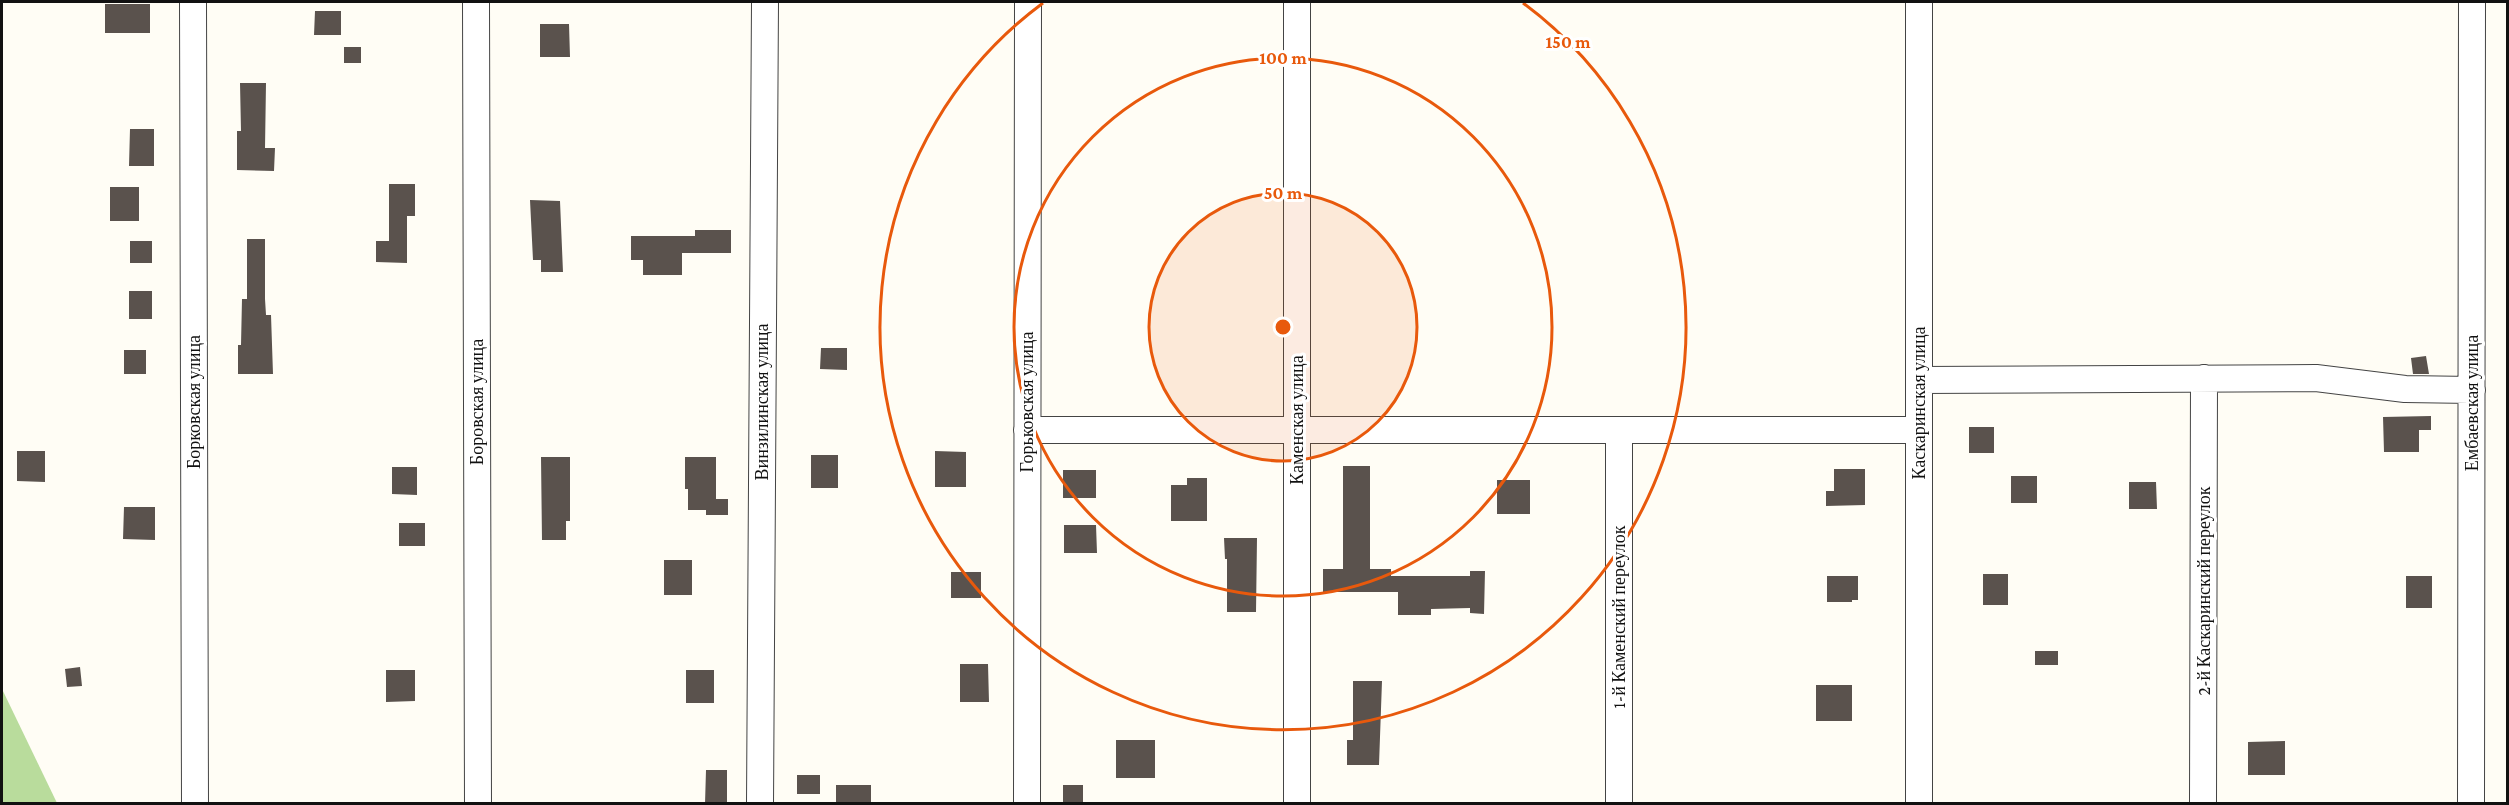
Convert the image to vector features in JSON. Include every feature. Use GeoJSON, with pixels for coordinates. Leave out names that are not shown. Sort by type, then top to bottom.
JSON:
{"type":"FeatureCollection","features":[{"type":"Feature","properties":{"kind":"street","name":"Борковская улица"},"geometry":{"type":"LineString","coordinates":[[194,2],[195,804]]}},
{"type":"Feature","properties":{"kind":"street","name":"Боровская улица"},"geometry":{"type":"LineString","coordinates":[[476,2],[478,804]]}},
{"type":"Feature","properties":{"kind":"street","name":"Винзилинская улица"},"geometry":{"type":"LineString","coordinates":[[760,804],[765,2]]}},
{"type":"Feature","properties":{"kind":"street","name":"Горьковская улица"},"geometry":{"type":"LineString","coordinates":[[1027,804],[1028,2]]}},
{"type":"Feature","properties":{"kind":"street","name":"Каменская улица"},"geometry":{"type":"LineString","coordinates":[[1297,2],[1297,804]]}},
{"type":"Feature","properties":{"kind":"street","name":"Каскаринская улица"},"geometry":{"type":"LineString","coordinates":[[1918,804],[1919,2]]}},
{"type":"Feature","properties":{"kind":"street","name":"Ембаевская улица"},"geometry":{"type":"LineString","coordinates":[[2471,804],[2472,2]]}},
{"type":"Feature","properties":{"kind":"street","name":"2-й Каскаринский переулок"},"geometry":{"type":"LineString","coordinates":[[2203,804],[2204,378]]}},
{"type":"Feature","properties":{"kind":"street"},"geometry":{"type":"LineString","coordinates":[[1919,380],[2316,378],[2405,389],[2472,390]]}},
{"type":"Feature","properties":{"kind":"street"},"geometry":{"type":"LineString","coordinates":[[1027,430],[1919,430]]}},
{"type":"Feature","properties":{"kind":"street","name":"1-й Каменский переулок"},"geometry":{"type":"LineString","coordinates":[[1619,430],[1619,804]]}},
{"type":"Feature","properties":{"kind":"green space"},"geometry":{"type":"Polygon","coordinates":[[[2,689],[57,803],[2,803],[2,689]]]}},
{"type":"Feature","properties":{"kind":"building"},"geometry":{"type":"Polygon","coordinates":[[[105,4],[150,4],[150,33],[105,33],[105,4]]]}},
{"type":"Feature","properties":{"kind":"building"},"geometry":{"type":"Polygon","coordinates":[[[315,11],[341,11],[341,35],[314,35],[315,11]]]}},
{"type":"Feature","properties":{"kind":"building"},"geometry":{"type":"Polygon","coordinates":[[[540,24],[569,24],[570,57],[540,57],[540,24]]]}},
{"type":"Feature","properties":{"kind":"building"},"geometry":{"type":"Polygon","coordinates":[[[344,47],[361,47],[361,63],[344,63],[344,47]]]}},
{"type":"Feature","properties":{"kind":"building"},"geometry":{"type":"Polygon","coordinates":[[[240,83],[266,83],[265,148],[275,148],[274,171],[237,170],[237,131],[241,131],[240,83]]]}},
{"type":"Feature","properties":{"kind":"building"},"geometry":{"type":"Polygon","coordinates":[[[130,129],[154,129],[154,166],[129,166],[130,129]]]}},
{"type":"Feature","properties":{"kind":"building"},"geometry":{"type":"Polygon","coordinates":[[[389,184],[415,184],[415,216],[407,216],[407,263],[376,262],[376,241],[389,241],[389,184]]]}},
{"type":"Feature","properties":{"kind":"building"},"geometry":{"type":"Polygon","coordinates":[[[110,187],[139,187],[139,221],[110,221],[110,187]]]}},
{"type":"Feature","properties":{"kind":"building"},"geometry":{"type":"Polygon","coordinates":[[[530,200],[560,201],[563,272],[541,272],[541,260],[533,260],[530,200]]]}},
{"type":"Feature","properties":{"kind":"building"},"geometry":{"type":"Polygon","coordinates":[[[695,230],[731,230],[731,253],[682,253],[682,275],[643,275],[643,260],[631,260],[631,236],[695,236],[695,230]]]}},
{"type":"Feature","properties":{"kind":"building"},"geometry":{"type":"Polygon","coordinates":[[[247,239],[265,239],[265,299],[266,315],[271,315],[273,374],[238,374],[242,299],[247,299],[247,239]]]}},
{"type":"Feature","properties":{"kind":"building"},"geometry":{"type":"Polygon","coordinates":[[[130,241],[152,241],[152,263],[130,263],[130,241]]]}},
{"type":"Feature","properties":{"kind":"building"},"geometry":{"type":"Polygon","coordinates":[[[129,291],[152,291],[152,319],[129,319],[129,291]]]}},
{"type":"Feature","properties":{"kind":"building"},"geometry":{"type":"Polygon","coordinates":[[[821,348],[847,348],[847,370],[820,369],[821,348]]]}},
{"type":"Feature","properties":{"kind":"building"},"geometry":{"type":"Polygon","coordinates":[[[124,350],[146,350],[146,374],[124,374],[124,350]]]}},
{"type":"Feature","properties":{"kind":"building"},"geometry":{"type":"Polygon","coordinates":[[[2426,356],[2429,374],[2413,374],[2411,358],[2426,356]]]}},
{"type":"Feature","properties":{"kind":"building"},"geometry":{"type":"Polygon","coordinates":[[[2431,416],[2431,430],[2419,430],[2419,452],[2384,452],[2383,417],[2431,416]]]}},
{"type":"Feature","properties":{"kind":"building"},"geometry":{"type":"Polygon","coordinates":[[[1969,427],[1994,427],[1994,453],[1969,453],[1969,427]]]}},
{"type":"Feature","properties":{"kind":"building"},"geometry":{"type":"Polygon","coordinates":[[[17,451],[45,451],[45,482],[17,481],[17,451]]]}},
{"type":"Feature","properties":{"kind":"building"},"geometry":{"type":"Polygon","coordinates":[[[935,451],[966,452],[966,487],[935,487],[935,451]]]}},
{"type":"Feature","properties":{"kind":"building"},"geometry":{"type":"Polygon","coordinates":[[[811,455],[838,455],[838,488],[811,488],[811,455]]]}},
{"type":"Feature","properties":{"kind":"building"},"geometry":{"type":"Polygon","coordinates":[[[541,457],[570,457],[570,521],[566,521],[566,540],[542,540],[541,457]]]}},
{"type":"Feature","properties":{"kind":"building"},"geometry":{"type":"Polygon","coordinates":[[[685,457],[716,457],[716,499],[728,499],[728,515],[706,515],[706,510],[688,510],[688,489],[685,489],[685,457]]]}},
{"type":"Feature","properties":{"kind":"building"},"geometry":{"type":"Polygon","coordinates":[[[1343,466],[1370,466],[1370,569],[1391,569],[1391,576],[1470,576],[1470,571],[1485,571],[1484,614],[1470,613],[1470,608],[1431,609],[1431,615],[1398,615],[1398,592],[1323,592],[1323,569],[1343,569],[1343,466]]]}},
{"type":"Feature","properties":{"kind":"building"},"geometry":{"type":"Polygon","coordinates":[[[392,467],[417,467],[417,495],[392,494],[392,467]]]}},
{"type":"Feature","properties":{"kind":"building"},"geometry":{"type":"Polygon","coordinates":[[[1834,469],[1865,469],[1865,505],[1826,506],[1826,491],[1834,491],[1834,469]]]}},
{"type":"Feature","properties":{"kind":"building"},"geometry":{"type":"Polygon","coordinates":[[[1063,470],[1096,470],[1096,498],[1063,498],[1063,470]]]}},
{"type":"Feature","properties":{"kind":"building"},"geometry":{"type":"Polygon","coordinates":[[[2011,476],[2037,476],[2037,503],[2011,503],[2011,476]]]}},
{"type":"Feature","properties":{"kind":"building"},"geometry":{"type":"Polygon","coordinates":[[[1187,478],[1207,478],[1207,521],[1171,521],[1171,485],[1187,485],[1187,478]]]}},
{"type":"Feature","properties":{"kind":"building"},"geometry":{"type":"Polygon","coordinates":[[[1497,480],[1530,480],[1530,514],[1497,514],[1497,480]]]}},
{"type":"Feature","properties":{"kind":"building"},"geometry":{"type":"Polygon","coordinates":[[[2129,482],[2156,482],[2157,509],[2129,509],[2129,482]]]}},
{"type":"Feature","properties":{"kind":"building"},"geometry":{"type":"Polygon","coordinates":[[[124,507],[155,507],[155,540],[123,539],[124,507]]]}},
{"type":"Feature","properties":{"kind":"building"},"geometry":{"type":"Polygon","coordinates":[[[399,523],[425,523],[425,546],[399,546],[399,523]]]}},
{"type":"Feature","properties":{"kind":"building"},"geometry":{"type":"Polygon","coordinates":[[[1064,525],[1096,525],[1097,553],[1064,553],[1064,525]]]}},
{"type":"Feature","properties":{"kind":"building"},"geometry":{"type":"Polygon","coordinates":[[[1224,538],[1257,538],[1256,612],[1227,612],[1227,559],[1225,559],[1224,538]]]}},
{"type":"Feature","properties":{"kind":"building"},"geometry":{"type":"Polygon","coordinates":[[[664,560],[692,560],[692,595],[664,595],[664,560]]]}},
{"type":"Feature","properties":{"kind":"building"},"geometry":{"type":"Polygon","coordinates":[[[951,572],[981,572],[981,598],[951,598],[951,572]]]}},
{"type":"Feature","properties":{"kind":"building"},"geometry":{"type":"Polygon","coordinates":[[[1983,574],[2008,574],[2008,605],[1983,605],[1983,574]]]}},
{"type":"Feature","properties":{"kind":"building"},"geometry":{"type":"Polygon","coordinates":[[[1827,576],[1858,576],[1858,600],[1827,602],[1827,576]]]}},
{"type":"Feature","properties":{"kind":"building"},"geometry":{"type":"Polygon","coordinates":[[[2406,576],[2432,576],[2432,608],[2406,608],[2406,576]]]}},
{"type":"Feature","properties":{"kind":"building"},"geometry":{"type":"Polygon","coordinates":[[[2035,651],[2058,651],[2058,665],[2035,665],[2035,651]]]}},
{"type":"Feature","properties":{"kind":"building"},"geometry":{"type":"Polygon","coordinates":[[[960,664],[988,664],[989,702],[960,702],[960,664]]]}},
{"type":"Feature","properties":{"kind":"building"},"geometry":{"type":"Polygon","coordinates":[[[80,667],[82,686],[67,687],[65,669],[80,667]]]}},
{"type":"Feature","properties":{"kind":"building"},"geometry":{"type":"Polygon","coordinates":[[[386,670],[415,670],[415,701],[386,702],[386,670]]]}},
{"type":"Feature","properties":{"kind":"building"},"geometry":{"type":"Polygon","coordinates":[[[686,670],[714,670],[714,703],[686,703],[686,670]]]}},
{"type":"Feature","properties":{"kind":"building"},"geometry":{"type":"Polygon","coordinates":[[[1353,681],[1382,681],[1379,765],[1347,765],[1347,740],[1353,740],[1353,681]]]}},
{"type":"Feature","properties":{"kind":"building"},"geometry":{"type":"Polygon","coordinates":[[[1816,685],[1852,685],[1852,721],[1816,721],[1816,685]]]}},
{"type":"Feature","properties":{"kind":"building"},"geometry":{"type":"Polygon","coordinates":[[[1116,740],[1155,740],[1155,778],[1116,778],[1116,740]]]}},
{"type":"Feature","properties":{"kind":"building"},"geometry":{"type":"Polygon","coordinates":[[[2285,741],[2285,775],[2248,775],[2248,742],[2285,741]]]}},
{"type":"Feature","properties":{"kind":"building"},"geometry":{"type":"Polygon","coordinates":[[[706,770],[727,770],[727,804],[705,804],[706,770]]]}},
{"type":"Feature","properties":{"kind":"building"},"geometry":{"type":"Polygon","coordinates":[[[797,775],[820,775],[820,794],[797,794],[797,775]]]}},
{"type":"Feature","properties":{"kind":"building"},"geometry":{"type":"Polygon","coordinates":[[[836,785],[871,785],[871,804],[836,804],[836,785]]]}},
{"type":"Feature","properties":{"kind":"building"},"geometry":{"type":"Polygon","coordinates":[[[1063,785],[1083,785],[1083,804],[1063,804],[1063,785]]]}}]}
